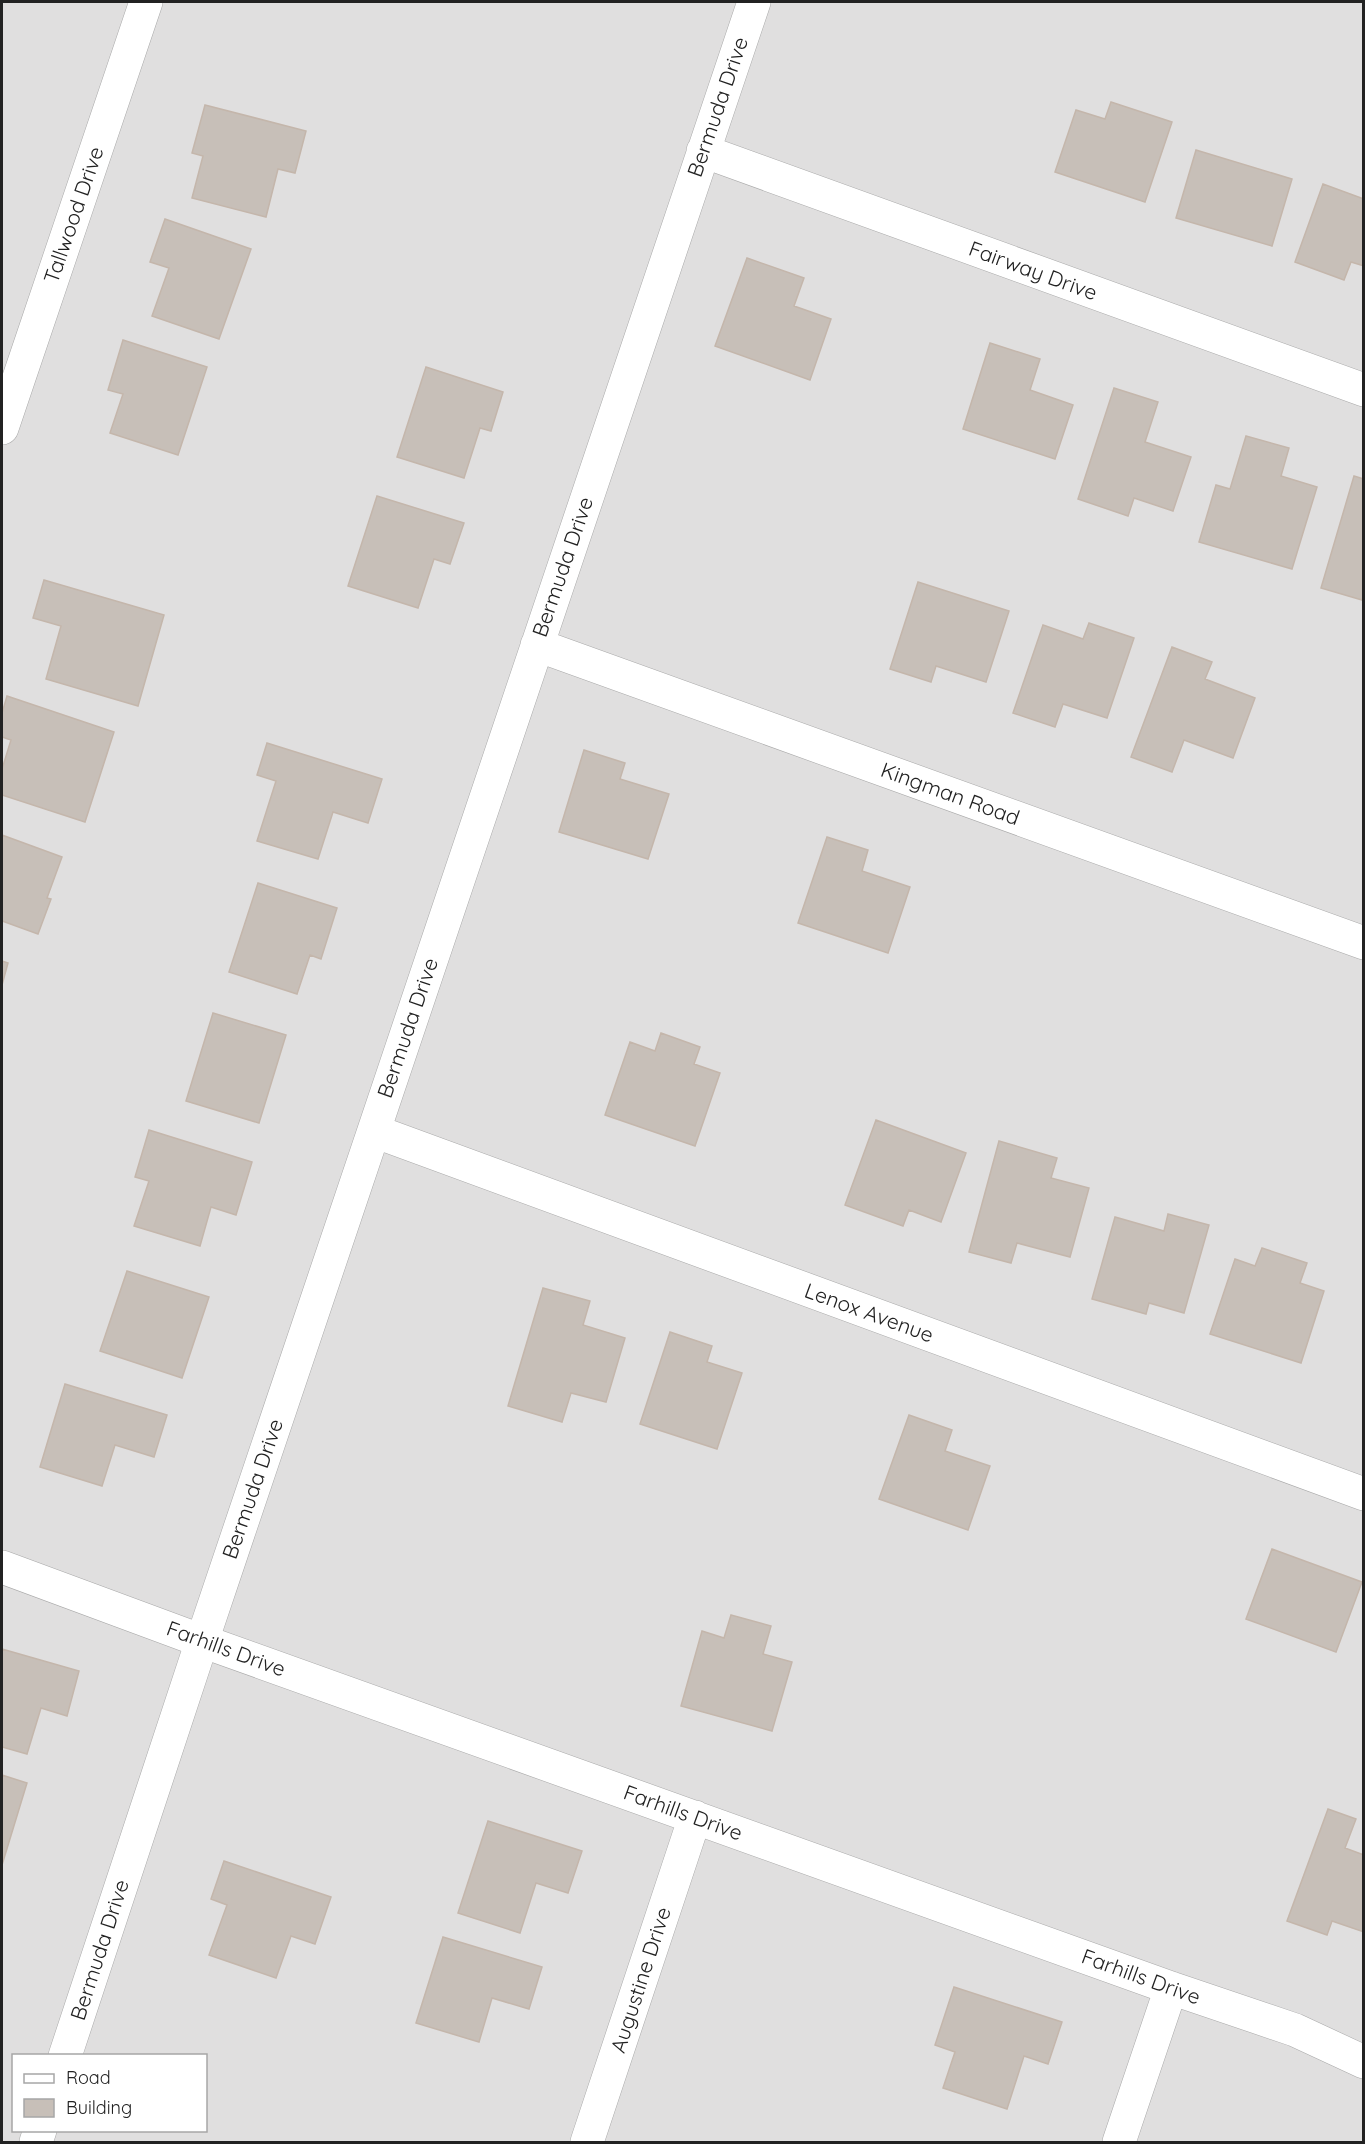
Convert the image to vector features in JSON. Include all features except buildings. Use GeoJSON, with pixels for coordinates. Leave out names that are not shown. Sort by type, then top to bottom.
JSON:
{"type":"FeatureCollection","features":[{"type":"Feature","properties":{"kind":"street","name":"Tallwood Drive"},"geometry":{"type":"LineString","coordinates":[[2,428],[146,2]]}},
{"type":"Feature","properties":{"kind":"street","name":"Bermuda Drive"},"geometry":{"type":"LineString","coordinates":[[65,2054],[202,1641],[754,2]]}},
{"type":"Feature","properties":{"kind":"street","name":"Fairway Drive"},"geometry":{"type":"LineString","coordinates":[[703,151],[1364,390]]}},
{"type":"Feature","properties":{"kind":"street","name":"Kingman Road"},"geometry":{"type":"LineString","coordinates":[[537,645],[1364,943]]}},
{"type":"Feature","properties":{"kind":"street","name":"Lenox Avenue"},"geometry":{"type":"LineString","coordinates":[[374,1131],[1364,1494]]}},
{"type":"Feature","properties":{"kind":"street","name":"Farhills Drive"},"geometry":{"type":"LineString","coordinates":[[2,1567],[202,1641],[1171,1988],[1295,2030],[1364,2062]]}},
{"type":"Feature","properties":{"kind":"street","name":"Augustine Drive"},"geometry":{"type":"LineString","coordinates":[[587,2142],[695,1817]]}},
{"type":"Feature","properties":{"kind":"street"},"geometry":{"type":"LineString","coordinates":[[1119,2142],[1171,1988]]}},
{"type":"Feature","properties":{"kind":"shaded area"},"geometry":{"type":"Polygon","coordinates":[[[2,2],[1363,2],[1363,2142],[2,2142],[2,2]]]}}]}
